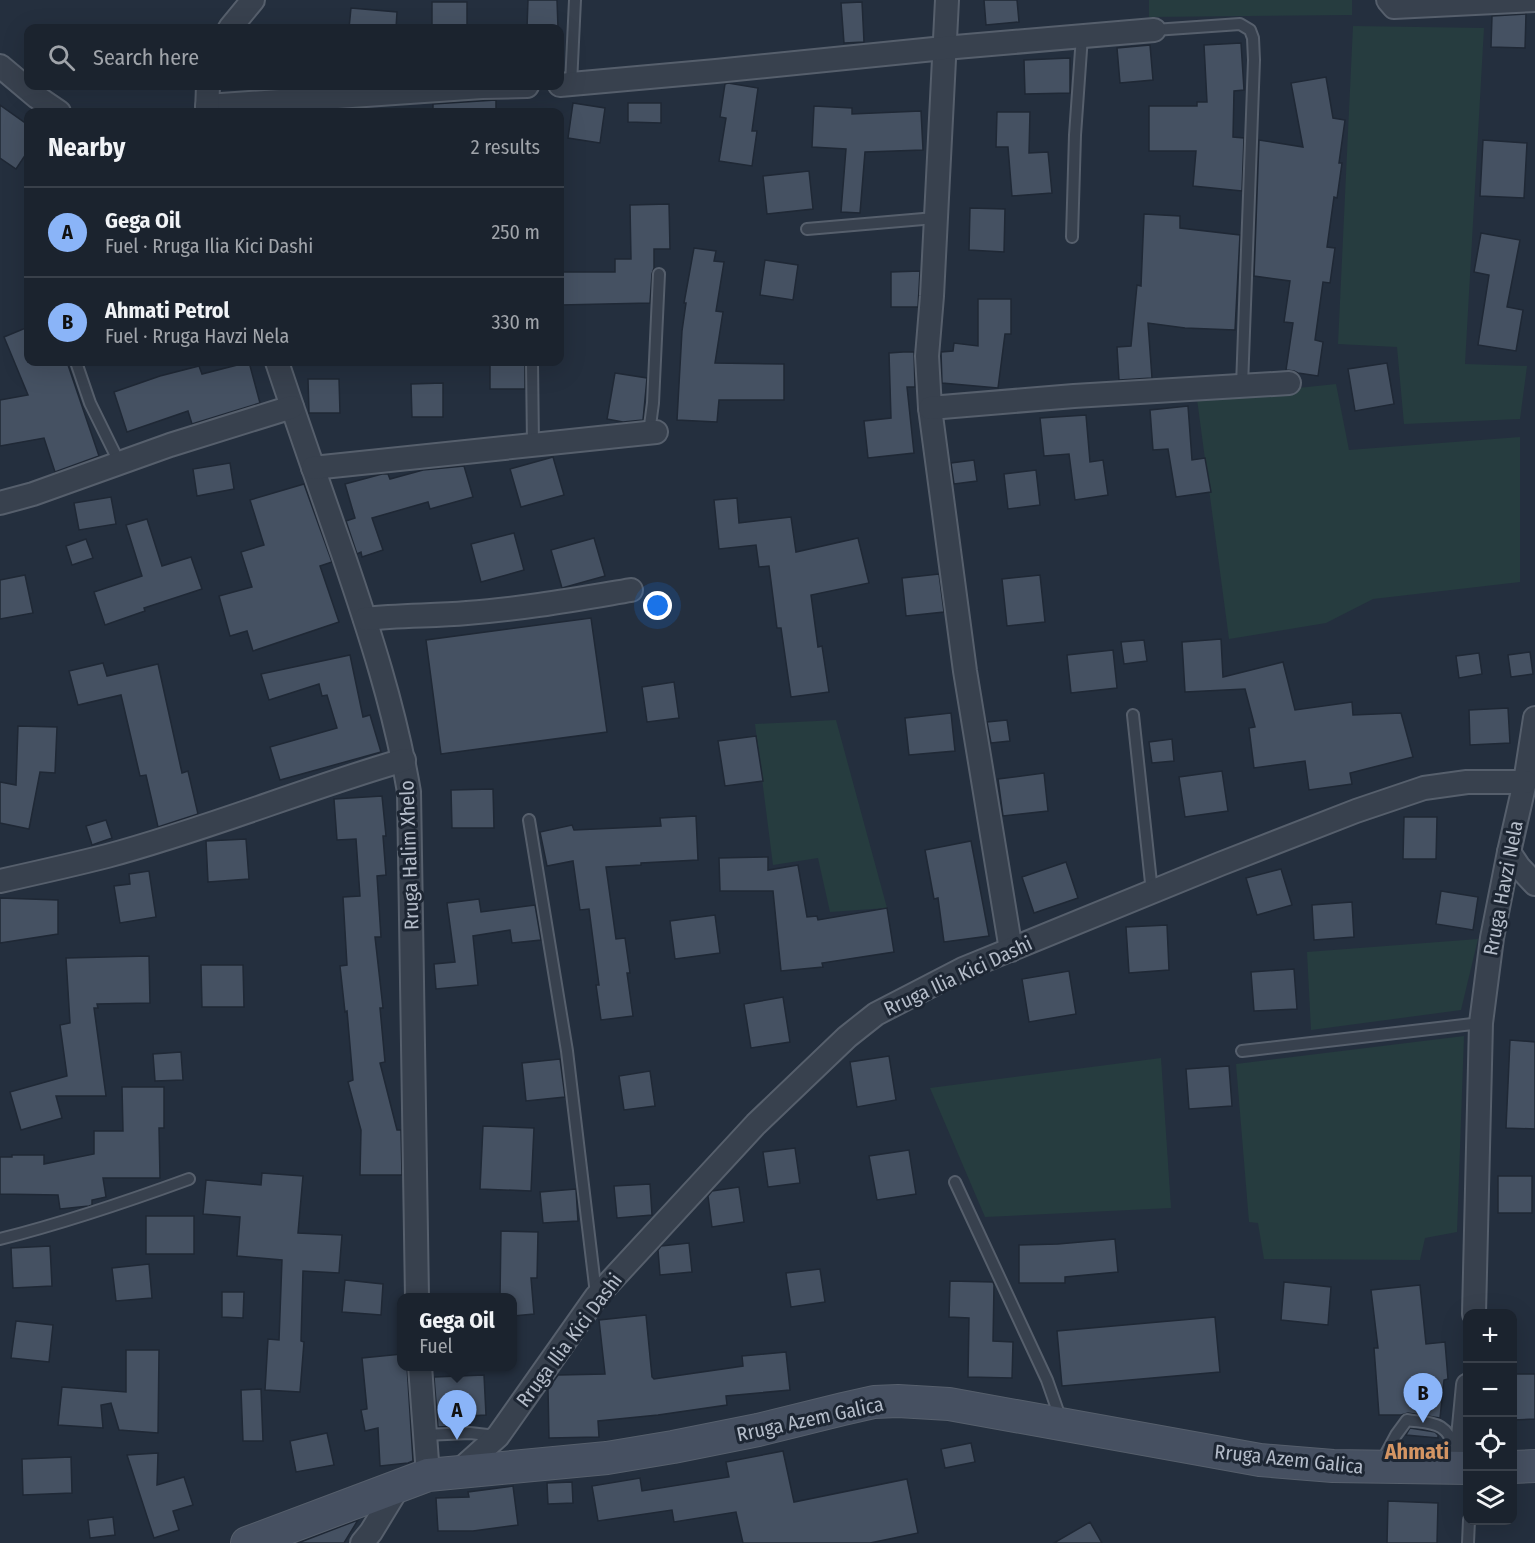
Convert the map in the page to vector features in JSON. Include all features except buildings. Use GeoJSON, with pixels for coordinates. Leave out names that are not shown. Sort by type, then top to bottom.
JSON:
{"type":"FeatureCollection","features":[{"type":"Feature","properties":{"kind":"main road","name":"Rruga Azem Galica"},"geometry":{"type":"LineString","coordinates":[[247,1543],[414,1480],[459,1472],[607,1458],[673,1447],[758,1430],[874,1402],[949,1404],[1245,1457],[1333,1466],[1463,1468]]}},
{"type":"Feature","properties":{"kind":"main road"},"geometry":{"type":"LineString","coordinates":[[1517,1467],[1535,1466]]}},
{"type":"Feature","properties":{"kind":"street"},"geometry":{"type":"LineString","coordinates":[[233,24],[253,0]]}},
{"type":"Feature","properties":{"kind":"street"},"geometry":{"type":"LineString","coordinates":[[947,0],[927,356],[930,408],[965,671],[1011,950]]}},
{"type":"Feature","properties":{"kind":"street"},"geometry":{"type":"LineString","coordinates":[[1388,0],[1394,7],[1535,0]]}},
{"type":"Feature","properties":{"kind":"street"},"geometry":{"type":"LineString","coordinates":[[565,84],[1154,30]]}},
{"type":"Feature","properties":{"kind":"street"},"geometry":{"type":"LineString","coordinates":[[0,66],[24,86]]}},
{"type":"Feature","properties":{"kind":"street"},"geometry":{"type":"LineString","coordinates":[[29,90],[53,108]]}},
{"type":"Feature","properties":{"kind":"street"},"geometry":{"type":"LineString","coordinates":[[207,101],[423,90]]}},
{"type":"Feature","properties":{"kind":"street","name":"Rruga Halim Xhelo"},"geometry":{"type":"LineString","coordinates":[[278,366],[365,620],[391,707],[409,792],[417,1293]]}},
{"type":"Feature","properties":{"kind":"street"},"geometry":{"type":"LineString","coordinates":[[930,408],[1074,396],[1289,383]]}},
{"type":"Feature","properties":{"kind":"street"},"geometry":{"type":"LineString","coordinates":[[0,503],[33,494],[170,445],[292,407]]}},
{"type":"Feature","properties":{"kind":"street"},"geometry":{"type":"LineString","coordinates":[[313,468],[653,432]]}},
{"type":"Feature","properties":{"kind":"street"},"geometry":{"type":"LineString","coordinates":[[365,620],[391,616],[465,613],[543,605],[631,590]]}},
{"type":"Feature","properties":{"kind":"street","name":"Rruga Havzi Nela"},"geometry":{"type":"LineString","coordinates":[[1474,1309],[1481,1023],[1492,938],[1535,718]]}},
{"type":"Feature","properties":{"kind":"street"},"geometry":{"type":"LineString","coordinates":[[0,881],[108,856],[195,829],[348,776],[404,760]]}},
{"type":"Feature","properties":{"kind":"street","name":"Rruga Ilia Kici Dashi"},"geometry":{"type":"LineString","coordinates":[[459,1472],[498,1436],[596,1297],[756,1124],[847,1037],[876,1014],[963,969],[1356,812],[1424,788],[1467,782],[1524,782]]}},
{"type":"Feature","properties":{"kind":"street"},"geometry":{"type":"LineString","coordinates":[[1509,852],[1535,884]]}},
{"type":"Feature","properties":{"kind":"street"},"geometry":{"type":"LineString","coordinates":[[362,1543],[414,1480],[424,1435],[420,1371]]}},
{"type":"Feature","properties":{"kind":"lane"},"geometry":{"type":"LineString","coordinates":[[565,84],[575,0]]}},
{"type":"Feature","properties":{"kind":"lane"},"geometry":{"type":"LineString","coordinates":[[1154,30],[1240,24],[1250,30],[1253,38],[1242,386]]}},
{"type":"Feature","properties":{"kind":"lane"},"geometry":{"type":"LineString","coordinates":[[1072,237],[1075,135],[1082,36]]}},
{"type":"Feature","properties":{"kind":"lane"},"geometry":{"type":"LineString","coordinates":[[807,230],[935,218]]}},
{"type":"Feature","properties":{"kind":"lane"},"geometry":{"type":"LineString","coordinates":[[653,432],[659,274]]}},
{"type":"Feature","properties":{"kind":"lane"},"geometry":{"type":"LineString","coordinates":[[77,366],[90,403],[120,464]]}},
{"type":"Feature","properties":{"kind":"lane"},"geometry":{"type":"LineString","coordinates":[[532,366],[533,445]]}},
{"type":"Feature","properties":{"kind":"lane"},"geometry":{"type":"LineString","coordinates":[[1133,715],[1152,892]]}},
{"type":"Feature","properties":{"kind":"lane"},"geometry":{"type":"LineString","coordinates":[[529,820],[567,1051],[596,1297]]}},
{"type":"Feature","properties":{"kind":"lane"},"geometry":{"type":"LineString","coordinates":[[1242,1051],[1481,1023]]}},
{"type":"Feature","properties":{"kind":"lane"},"geometry":{"type":"LineString","coordinates":[[0,1239],[94,1213],[189,1179]]}},
{"type":"Feature","properties":{"kind":"lane"},"geometry":{"type":"LineString","coordinates":[[955,1182],[1047,1380],[1062,1424]]}},
{"type":"Feature","properties":{"kind":"lane"},"geometry":{"type":"LineString","coordinates":[[1379,1467],[1407,1420],[1439,1425],[1451,1437],[1463,1466]]}},
{"type":"Feature","properties":{"kind":"lane"},"geometry":{"type":"LineString","coordinates":[[424,1435],[470,1433],[498,1436]]}},
{"type":"Feature","properties":{"kind":"lane"},"geometry":{"type":"LineString","coordinates":[[1468,1543],[1469,1525]]}},
{"type":"Feature","properties":{"kind":"green space"},"geometry":{"type":"Polygon","coordinates":[[[1149,0],[1352,0],[1352,15],[1149,17],[1149,0]]]}},
{"type":"Feature","properties":{"kind":"green space"},"geometry":{"type":"Polygon","coordinates":[[[1353,26],[1484,28],[1465,364],[1527,366],[1520,419],[1404,424],[1397,347],[1338,344],[1353,26]]]}},
{"type":"Feature","properties":{"kind":"green space"},"geometry":{"type":"Polygon","coordinates":[[[1336,384],[1349,450],[1520,437],[1520,582],[1373,599],[1326,623],[1229,639],[1197,399],[1336,384]]]}},
{"type":"Feature","properties":{"kind":"green space"},"geometry":{"type":"Polygon","coordinates":[[[836,720],[887,908],[830,912],[818,858],[773,865],[755,724],[836,720]]]}},
{"type":"Feature","properties":{"kind":"green space"},"geometry":{"type":"Polygon","coordinates":[[[1478,939],[1461,1010],[1311,1030],[1307,952],[1478,939]]]}},
{"type":"Feature","properties":{"kind":"green space"},"geometry":{"type":"Polygon","coordinates":[[[1464,1036],[1457,1232],[1425,1238],[1420,1260],[1264,1259],[1258,1223],[1249,1222],[1236,1064],[1464,1036]]]}},
{"type":"Feature","properties":{"kind":"green space"},"geometry":{"type":"Polygon","coordinates":[[[1161,1058],[1171,1208],[985,1217],[930,1088],[1161,1058]]]}},
{"type":"Feature","properties":{"kind":"place","name":"Ahmati Petrol"},"geometry":{"type":"Point","coordinates":[1423,1423]}},
{"type":"Feature","properties":{"kind":"place","name":"Gega Oil"},"geometry":{"type":"Point","coordinates":[457,1440]}},
{"type":"Feature","properties":{"kind":"district","name":"Ahmati"},"geometry":{"type":"Point","coordinates":[1417,1451]}}]}
